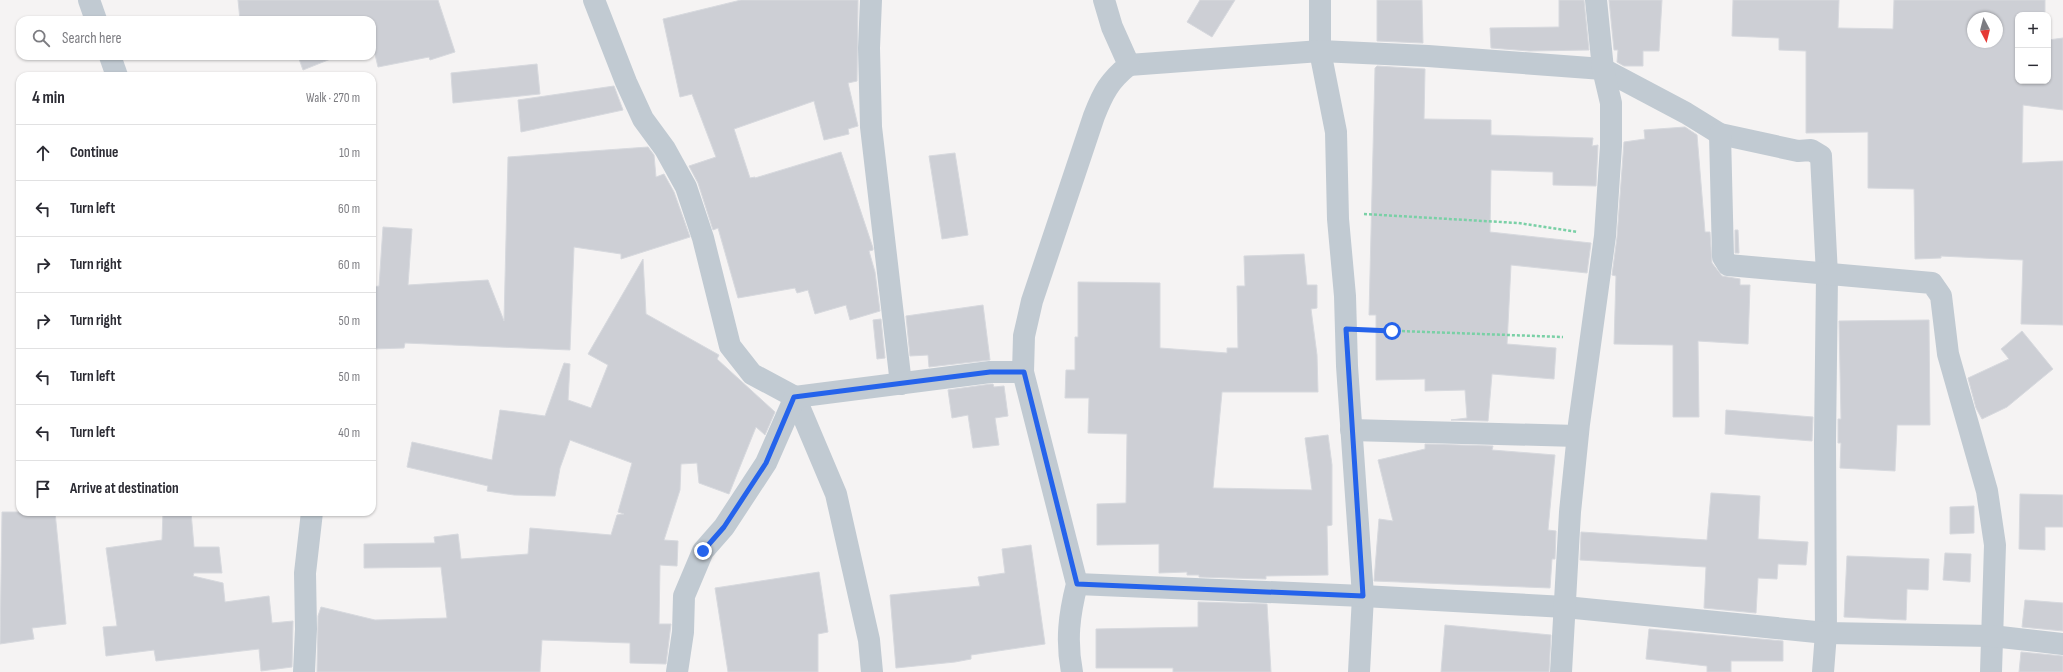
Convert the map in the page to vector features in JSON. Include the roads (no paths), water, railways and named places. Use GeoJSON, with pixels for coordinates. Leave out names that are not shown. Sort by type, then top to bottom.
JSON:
{"type":"FeatureCollection","features":[{"type":"Feature","properties":{"kind":"street"},"geometry":{"type":"LineString","coordinates":[[89,0],[95,16]]}},
{"type":"Feature","properties":{"kind":"street"},"geometry":{"type":"LineString","coordinates":[[594,0],[626,82],[643,119],[665,149],[686,187],[703,238],[730,346],[752,374],[794,397],[990,372],[1024,372]]}},
{"type":"Feature","properties":{"kind":"street"},"geometry":{"type":"LineString","coordinates":[[871,0],[869,48],[871,127],[901,384]]}},
{"type":"Feature","properties":{"kind":"street"},"geometry":{"type":"LineString","coordinates":[[1104,0],[1112,27],[1129,65]]}},
{"type":"Feature","properties":{"kind":"street"},"geometry":{"type":"LineString","coordinates":[[1320,0],[1320,50],[1336,132],[1338,219],[1363,596],[1359,672]]}},
{"type":"Feature","properties":{"kind":"street"},"geometry":{"type":"LineString","coordinates":[[1561,672],[1566,607],[1570,512],[1590,338],[1605,236],[1611,146],[1611,103],[1603,69],[1596,0]]}},
{"type":"Feature","properties":{"kind":"street"},"geometry":{"type":"LineString","coordinates":[[1072,672],[1068,649],[1071,610],[1077,584],[1024,372],[1024,336],[1032,301],[1094,116],[1105,89],[1115,76],[1129,65],[1320,50],[1428,56],[1603,69],[1686,113],[1720,134],[1798,150],[1811,150],[1821,156],[1827,275],[1825,441],[1826,632],[1823,672]]}},
{"type":"Feature","properties":{"kind":"street"},"geometry":{"type":"LineString","coordinates":[[111,60],[116,72]]}},
{"type":"Feature","properties":{"kind":"street"},"geometry":{"type":"LineString","coordinates":[[1720,134],[1723,257],[1728,265],[1827,275],[1932,282],[1941,296],[1948,354],[1987,491],[1995,545],[1991,672]]}},
{"type":"Feature","properties":{"kind":"street"},"geometry":{"type":"LineString","coordinates":[[677,672],[683,632],[684,596],[703,551],[724,527],[766,463],[794,397]]}},
{"type":"Feature","properties":{"kind":"street"},"geometry":{"type":"LineString","coordinates":[[794,397],[836,494],[869,640],[872,672]]}},
{"type":"Feature","properties":{"kind":"street"},"geometry":{"type":"LineString","coordinates":[[1352,430],[1578,436]]}},
{"type":"Feature","properties":{"kind":"street"},"geometry":{"type":"LineString","coordinates":[[304,672],[306,629],[304,573],[311,516]]}},
{"type":"Feature","properties":{"kind":"street"},"geometry":{"type":"LineString","coordinates":[[1077,584],[1363,596],[1566,607],[1826,632],[1992,636],[2063,644]]}}]}
